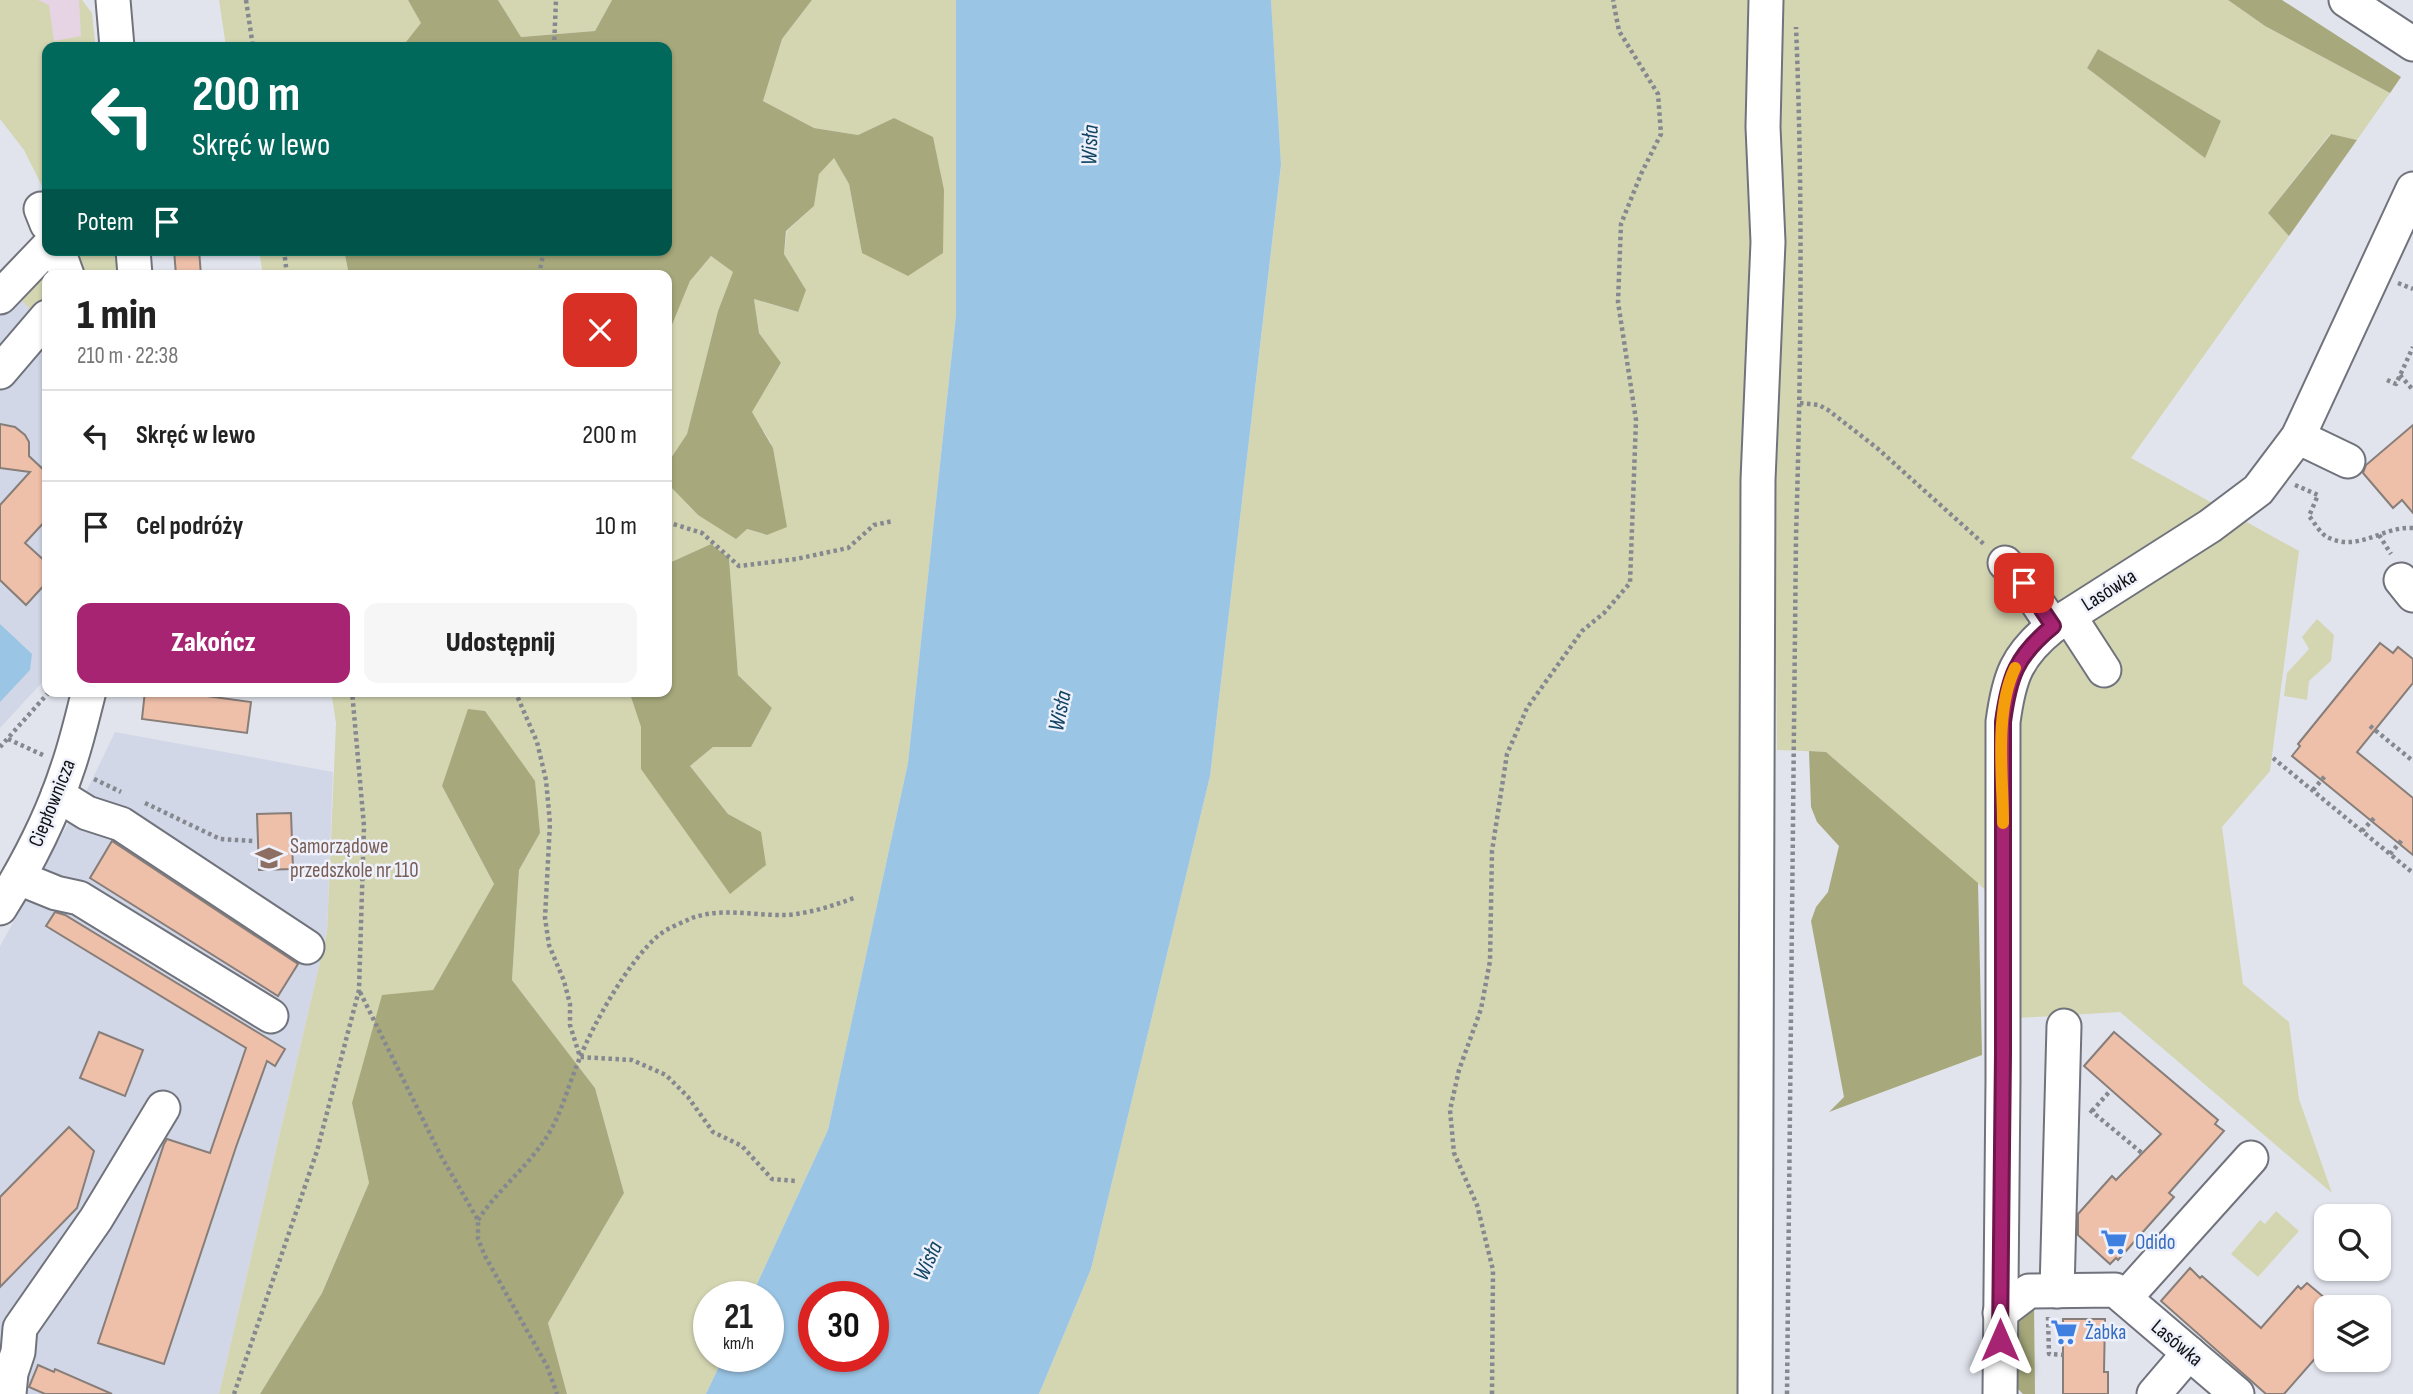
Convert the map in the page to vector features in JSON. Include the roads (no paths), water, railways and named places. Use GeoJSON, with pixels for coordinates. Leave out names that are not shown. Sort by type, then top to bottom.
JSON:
{"type":"FeatureCollection","features":[{"type":"Feature","properties":{"kind":"street"},"geometry":{"type":"LineString","coordinates":[[113,0],[117,42]]}},
{"type":"Feature","properties":{"kind":"street"},"geometry":{"type":"LineString","coordinates":[[1755,1394],[1758,480],[1768,242],[1763,127],[1766,0]]}},
{"type":"Feature","properties":{"kind":"street"},"geometry":{"type":"LineString","coordinates":[[2346,0],[2413,44]]}},
{"type":"Feature","properties":{"kind":"street","name":"Lasówka"},"geometry":{"type":"LineString","coordinates":[[2000,1394],[2003,722],[2007,693],[2014,671],[2034,642],[2061,621],[2236,508],[2258,490],[2298,437],[2413,190]]}},
{"type":"Feature","properties":{"kind":"street"},"geometry":{"type":"LineString","coordinates":[[2393,235],[2401,256],[2408,265]]}},
{"type":"Feature","properties":{"kind":"street"},"geometry":{"type":"LineString","coordinates":[[0,297],[42,253]]}},
{"type":"Feature","properties":{"kind":"street"},"geometry":{"type":"LineString","coordinates":[[0,372],[42,323]]}},
{"type":"Feature","properties":{"kind":"street"},"geometry":{"type":"LineString","coordinates":[[2298,437],[2348,461]]}},
{"type":"Feature","properties":{"kind":"street"},"geometry":{"type":"LineString","coordinates":[[2005,563],[2104,670]]}},
{"type":"Feature","properties":{"kind":"street","name":"Ciepłownicza"},"geometry":{"type":"LineString","coordinates":[[0,908],[19,878],[58,795],[69,767],[87,697]]}},
{"type":"Feature","properties":{"kind":"street"},"geometry":{"type":"LineString","coordinates":[[58,795],[87,813],[121,824],[307,947]]}},
{"type":"Feature","properties":{"kind":"street"},"geometry":{"type":"LineString","coordinates":[[19,878],[56,893],[79,898],[271,1016]]}},
{"type":"Feature","properties":{"kind":"street"},"geometry":{"type":"LineString","coordinates":[[2053,1298],[2077,1110],[2064,1026]]}},
{"type":"Feature","properties":{"kind":"street"},"geometry":{"type":"LineString","coordinates":[[9,1394],[10,1373],[18,1352],[10,1320],[96,1219],[163,1108]]}},
{"type":"Feature","properties":{"kind":"street"},"geometry":{"type":"LineString","coordinates":[[2132,1304],[2250,1158]]}},
{"type":"Feature","properties":{"kind":"street"},"geometry":{"type":"LineString","coordinates":[[2132,1304],[2208,1231]]}},
{"type":"Feature","properties":{"kind":"street","name":"Lasówka"},"geometry":{"type":"LineString","coordinates":[[2000,1313],[2029,1292],[2053,1298],[2115,1290],[2237,1394]]}},
{"type":"Feature","properties":{"kind":"street"},"geometry":{"type":"LineString","coordinates":[[2154,1394],[2189,1353]]}},
{"type":"Feature","properties":{"kind":"water","name":"Wisła"},"geometry":{"type":"Polygon","coordinates":[[[956,0],[1271,0],[1281,165],[1210,776],[1091,1269],[1039,1394],[706,1394],[716,1372],[784,1372],[784,1281],[758,1281],[828,1130],[908,763],[956,315],[956,0]]]}},
{"type":"Feature","properties":{"kind":"water"},"geometry":{"type":"Polygon","coordinates":[[[0,624],[32,654],[30,670],[0,702],[0,624]]]}},
{"type":"Feature","properties":{"kind":"place","name":"Samorządowe przedszkole nr 110"},"geometry":{"type":"Point","coordinates":[269,858]}},
{"type":"Feature","properties":{"kind":"place","name":"Odido"},"geometry":{"type":"Point","coordinates":[2114,1242]}},
{"type":"Feature","properties":{"kind":"place","name":"Żabka"},"geometry":{"type":"Point","coordinates":[2064,1332]}}]}
